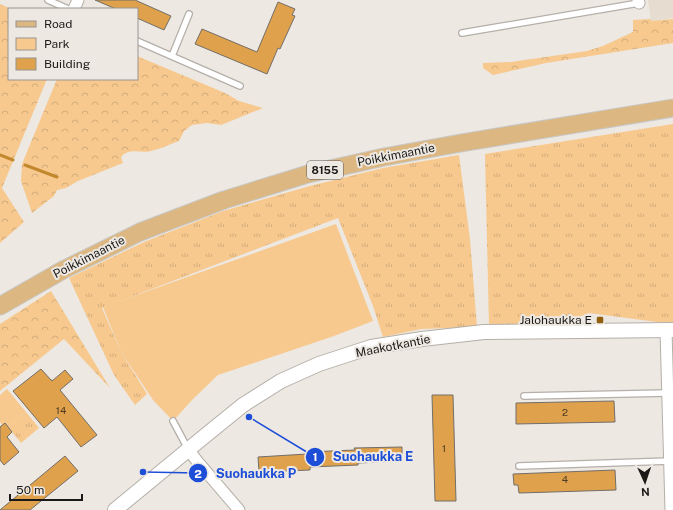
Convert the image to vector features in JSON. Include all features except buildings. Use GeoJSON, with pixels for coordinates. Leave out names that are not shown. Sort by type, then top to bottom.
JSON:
{"type":"FeatureCollection","features":[{"type":"Feature","properties":{"kind":"main road","name":"Poikkimaantie"},"geometry":{"type":"LineString","coordinates":[[0,306],[63,270],[140,232],[224,200],[308,174],[384,157],[460,143],[673,108]]}},
{"type":"Feature","properties":{"kind":"street"},"geometry":{"type":"LineString","coordinates":[[670,330],[668,393],[671,433],[671,510]]}},
{"type":"Feature","properties":{"kind":"street","name":"Maakotkantie"},"geometry":{"type":"LineString","coordinates":[[115,510],[243,405],[281,381],[319,364],[371,348],[422,339],[484,332],[670,330]]}},
{"type":"Feature","properties":{"kind":"street"},"geometry":{"type":"LineString","coordinates":[[188,449],[238,510]]}},
{"type":"Feature","properties":{"kind":"lane"},"geometry":{"type":"LineString","coordinates":[[48,0],[66,8]]}},
{"type":"Feature","properties":{"kind":"lane"},"geometry":{"type":"LineString","coordinates":[[462,33],[638,1]]}},
{"type":"Feature","properties":{"kind":"lane"},"geometry":{"type":"LineString","coordinates":[[172,56],[189,14]]}},
{"type":"Feature","properties":{"kind":"lane"},"geometry":{"type":"LineString","coordinates":[[138,41],[240,86]]}},
{"type":"Feature","properties":{"kind":"lane"},"geometry":{"type":"LineString","coordinates":[[524,396],[668,393]]}},
{"type":"Feature","properties":{"kind":"lane"},"geometry":{"type":"LineString","coordinates":[[173,421],[188,449]]}},
{"type":"Feature","properties":{"kind":"lane"},"geometry":{"type":"LineString","coordinates":[[519,466],[670,461]]}},
{"type":"Feature","properties":{"kind":"shaded area"},"geometry":{"type":"Polygon","coordinates":[[[648,0],[673,0],[673,18],[651,21],[648,0]]]}},
{"type":"Feature","properties":{"kind":"green space"},"geometry":{"type":"Polygon","coordinates":[[[0,4],[9,8],[8,80],[47,80],[2,188],[24,222],[0,243],[0,4]]]}},
{"type":"Feature","properties":{"kind":"green space"},"geometry":{"type":"Polygon","coordinates":[[[651,19],[651,21],[673,19],[673,43],[546,63],[493,75],[483,68],[483,63],[511,62],[587,51],[603,46],[633,32],[633,20],[651,19]]]}},
{"type":"Feature","properties":{"kind":"green space"},"geometry":{"type":"Polygon","coordinates":[[[138,56],[225,93],[239,101],[263,108],[221,125],[207,123],[192,125],[184,131],[179,141],[158,149],[147,152],[128,152],[121,157],[123,163],[78,181],[66,188],[57,190],[54,196],[32,213],[21,181],[22,164],[57,80],[138,80],[138,56]]]}},
{"type":"Feature","properties":{"kind":"green space"},"geometry":{"type":"Polygon","coordinates":[[[673,124],[673,322],[657,322],[589,313],[563,323],[489,326],[485,154],[673,124]]]}},
{"type":"Feature","properties":{"kind":"green space"},"geometry":{"type":"Polygon","coordinates":[[[459,155],[470,239],[477,327],[421,329],[383,337],[373,306],[338,218],[102,308],[121,352],[147,394],[135,405],[114,375],[69,278],[144,242],[223,211],[310,186],[383,168],[459,155]]]}},
{"type":"Feature","properties":{"kind":"green space"},"geometry":{"type":"Polygon","coordinates":[[[336,224],[373,321],[334,336],[218,375],[173,421],[153,400],[121,352],[103,307],[336,224]]]}},
{"type":"Feature","properties":{"kind":"green space"},"geometry":{"type":"Polygon","coordinates":[[[51,291],[110,388],[64,339],[0,391],[0,324],[51,291]]]}},
{"type":"Feature","properties":{"kind":"green space"},"geometry":{"type":"Polygon","coordinates":[[[7,389],[26,412],[8,427],[2,425],[0,422],[0,395],[7,389]]]}},
{"type":"Feature","properties":{"kind":"green space"},"geometry":{"type":"Polygon","coordinates":[[[26,412],[39,428],[21,443],[8,427],[26,412]]]}},
{"type":"Feature","properties":{"kind":"waterway"},"geometry":{"type":"LineString","coordinates":[[0,155],[13,160]]}},
{"type":"Feature","properties":{"kind":"waterway"},"geometry":{"type":"LineString","coordinates":[[25,165],[57,177]]}},
{"type":"Feature","properties":{"kind":"place","name":"Jalohaukka E"},"geometry":{"type":"Point","coordinates":[600,320]}},
{"type":"Feature","properties":{"kind":"place","name":"Suohaukka E"},"geometry":{"type":"Point","coordinates":[249,417]}},
{"type":"Feature","properties":{"kind":"place","name":"Suohaukka P"},"geometry":{"type":"Point","coordinates":[143,472]}}]}
